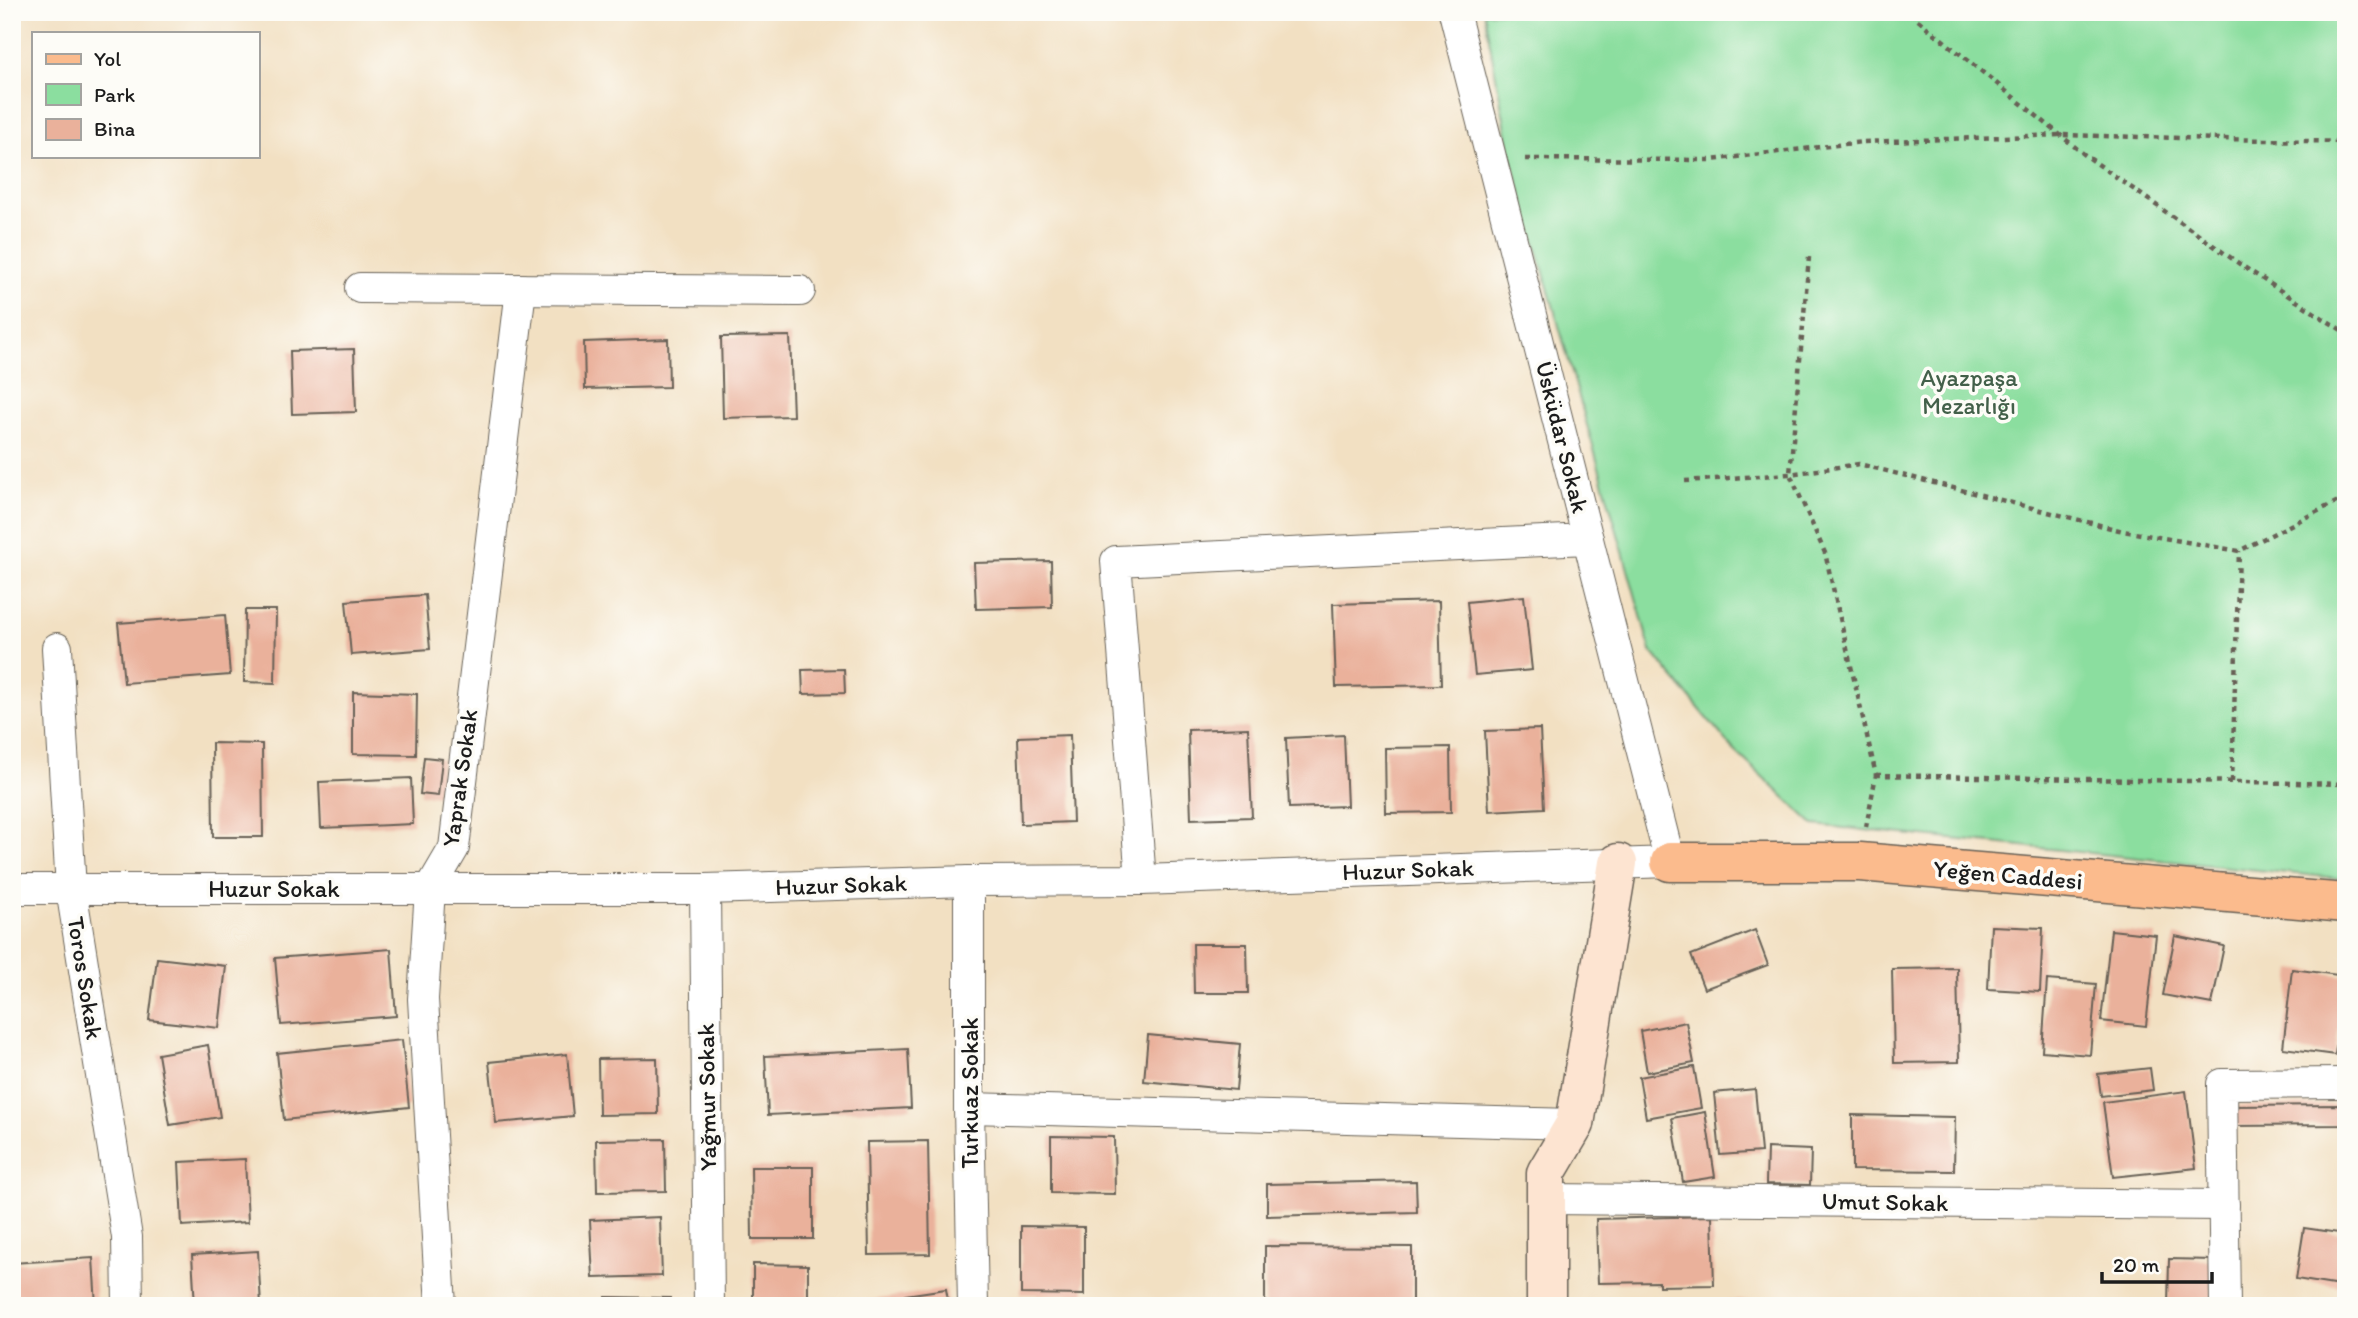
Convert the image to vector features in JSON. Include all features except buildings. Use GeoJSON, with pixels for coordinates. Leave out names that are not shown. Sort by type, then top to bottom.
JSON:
{"type":"FeatureCollection","features":[{"type":"Feature","properties":{"kind":"main road","name":"Yeğen Caddesi"},"geometry":{"type":"LineString","coordinates":[[1670,862],[1860,862],[2346,903]]}},
{"type":"Feature","properties":{"kind":"street","name":"Üsküdar Sokak"},"geometry":{"type":"LineString","coordinates":[[1454,12],[1670,862]]}},
{"type":"Feature","properties":{"kind":"street"},"geometry":{"type":"LineString","coordinates":[[360,288],[800,291]]}},
{"type":"Feature","properties":{"kind":"street","name":"Yaprak Sokak"},"geometry":{"type":"LineString","coordinates":[[441,1306],[423,999],[430,889],[454,848],[521,289]]}},
{"type":"Feature","properties":{"kind":"street"},"geometry":{"type":"LineString","coordinates":[[1141,880],[1116,561],[1588,538]]}},
{"type":"Feature","properties":{"kind":"street","name":"Toros Sokak"},"geometry":{"type":"LineString","coordinates":[[57,648],[71,889],[127,1237],[128,1306]]}},
{"type":"Feature","properties":{"kind":"street","name":"Huzur Sokak"},"geometry":{"type":"LineString","coordinates":[[12,889],[705,889],[969,881],[1141,880],[1670,862]]}},
{"type":"Feature","properties":{"kind":"street"},"geometry":{"type":"LineString","coordinates":[[1546,1306],[1546,1173],[1575,1124],[1618,863]]}},
{"type":"Feature","properties":{"kind":"street","name":"Turkuaz Sokak"},"geometry":{"type":"LineString","coordinates":[[969,881],[969,1108],[973,1306]]}},
{"type":"Feature","properties":{"kind":"street","name":"Yağmur Sokak"},"geometry":{"type":"LineString","coordinates":[[705,889],[709,1306]]}},
{"type":"Feature","properties":{"kind":"street"},"geometry":{"type":"LineString","coordinates":[[2225,1306],[2222,1084],[2346,1083]]}},
{"type":"Feature","properties":{"kind":"street"},"geometry":{"type":"LineString","coordinates":[[969,1108],[1575,1124]]}},
{"type":"Feature","properties":{"kind":"street","name":"Umut Sokak"},"geometry":{"type":"LineString","coordinates":[[1546,1199],[2224,1205]]}},
{"type":"Feature","properties":{"kind":"path"},"geometry":{"type":"LineString","coordinates":[[1912,12],[1918,20],[2085,155],[2244,267],[2346,333]]}},
{"type":"Feature","properties":{"kind":"path"},"geometry":{"type":"LineString","coordinates":[[1492,159],[1711,160],[1862,142],[2060,135],[2346,142]]}},
{"type":"Feature","properties":{"kind":"path"},"geometry":{"type":"LineString","coordinates":[[1809,257],[1790,474],[1825,553],[1876,775],[1860,862]]}},
{"type":"Feature","properties":{"kind":"path"},"geometry":{"type":"LineString","coordinates":[[1685,481],[1790,474],[1859,464],[2123,531],[2239,551],[2346,496]]}},
{"type":"Feature","properties":{"kind":"path"},"geometry":{"type":"LineString","coordinates":[[2232,782],[2239,551]]}},
{"type":"Feature","properties":{"kind":"path"},"geometry":{"type":"LineString","coordinates":[[1876,775],[2334,785],[2346,783]]}},
{"type":"Feature","properties":{"kind":"green space","name":"Ayazpaşa Mezarlığı"},"geometry":{"type":"Polygon","coordinates":[[[1484,12],[2346,12],[2346,879],[1814,825],[1733,749],[1651,651],[1511,157],[1484,12]]]}}]}
